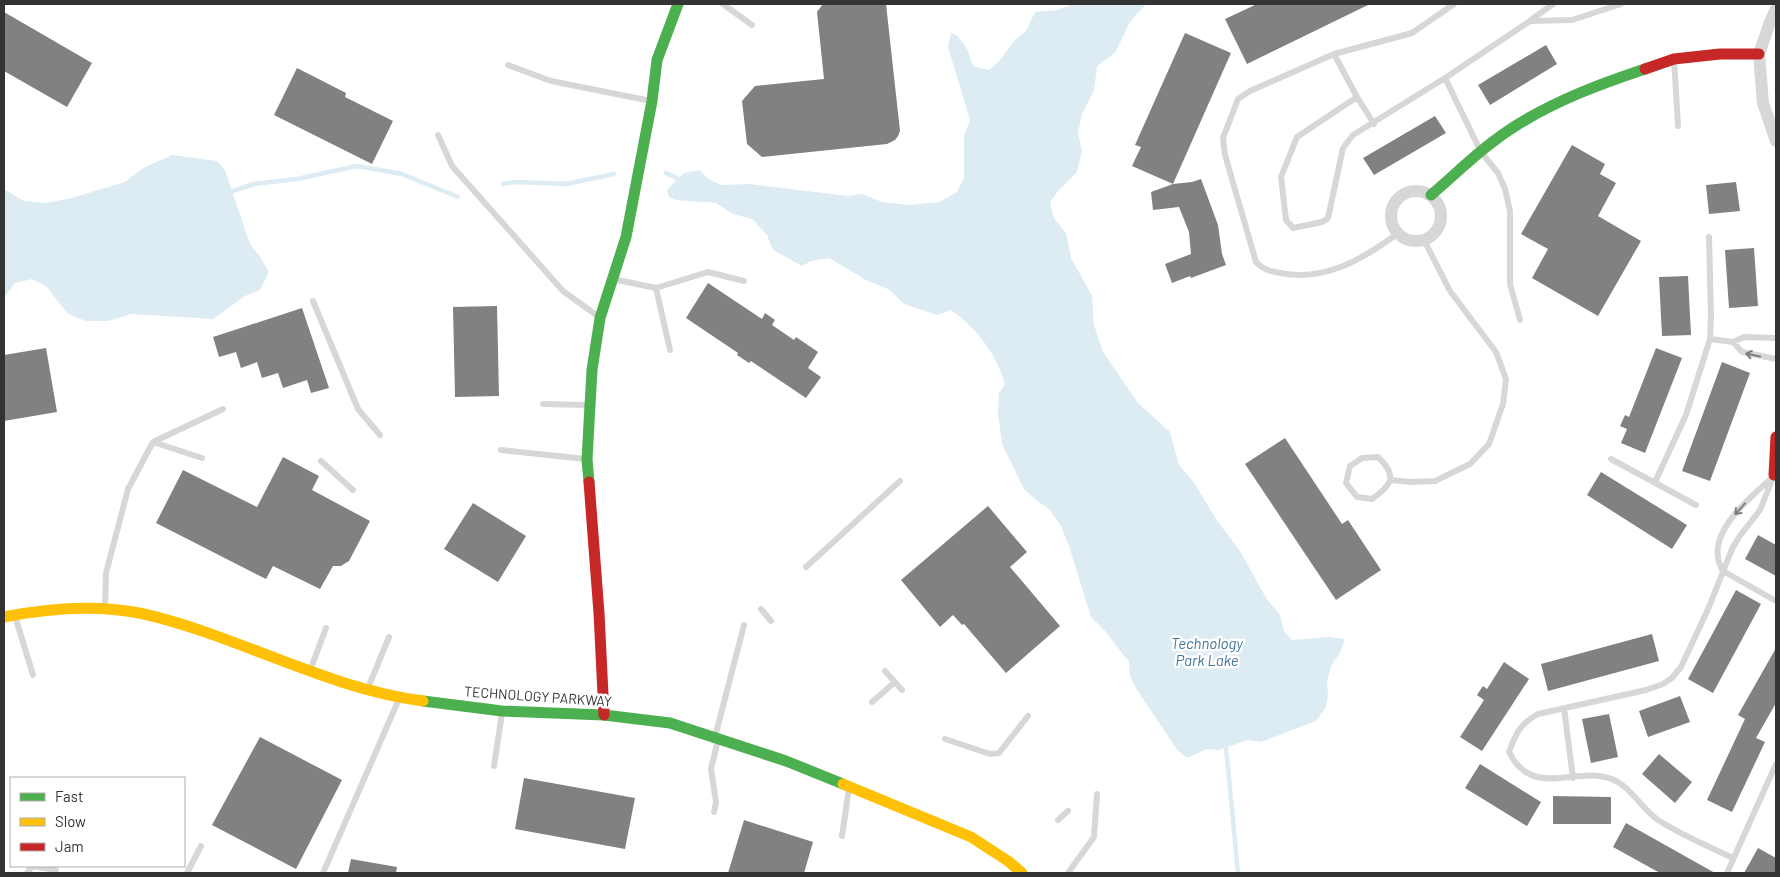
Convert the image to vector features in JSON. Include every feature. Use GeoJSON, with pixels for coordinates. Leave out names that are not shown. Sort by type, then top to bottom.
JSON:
{"type":"FeatureCollection","features":[{"type":"Feature","properties":{"kind":"street"},"geometry":{"type":"LineString","coordinates":[[604,716],[599,613],[587,459],[592,370],[600,318],[626,237],[652,102],[657,60],[678,4]]}},
{"type":"Feature","properties":{"kind":"street"},"geometry":{"type":"LineString","coordinates":[[1776,9],[1760,54],[1763,102],[1776,142]]}},
{"type":"Feature","properties":{"kind":"street"},"geometry":{"type":"LineString","coordinates":[[1431,196],[1481,152],[1515,126],[1551,105],[1594,86],[1674,59],[1720,54],[1760,54]]}},
{"type":"Feature","properties":{"kind":"street"},"geometry":{"type":"LineString","coordinates":[[1420,190],[1431,196],[1439,204],[1442,215],[1440,226],[1434,235],[1414,242],[1397,234],[1391,223],[1391,210],[1396,199],[1407,192],[1420,190]]}},
{"type":"Feature","properties":{"kind":"street"},"geometry":{"type":"LineString","coordinates":[[1775,476],[1776,437]]}},
{"type":"Feature","properties":{"kind":"street","name":"TECHNOLOGY PARKWAY"},"geometry":{"type":"LineString","coordinates":[[9,615],[76,608],[105,608],[142,614],[185,625],[310,672],[400,698],[502,712],[604,716],[670,724],[786,761],[971,837],[1008,861],[1022,873]]}},
{"type":"Feature","properties":{"kind":"lane"},"geometry":{"type":"LineString","coordinates":[[723,4],[752,25]]}},
{"type":"Feature","properties":{"kind":"lane"},"geometry":{"type":"LineString","coordinates":[[1397,234],[1370,254],[1336,270],[1297,276],[1262,269],[1256,262],[1225,155],[1223,138],[1238,99],[1250,91],[1334,54],[1412,33],[1454,4]]}},
{"type":"Feature","properties":{"kind":"lane"},"geometry":{"type":"LineString","coordinates":[[1357,97],[1297,137],[1281,177],[1286,220],[1293,228],[1322,222],[1328,218],[1343,148],[1353,136],[1445,78],[1553,4]]}},
{"type":"Feature","properties":{"kind":"lane"},"geometry":{"type":"LineString","coordinates":[[1530,21],[1572,20],[1621,4]]}},
{"type":"Feature","properties":{"kind":"lane"},"geometry":{"type":"LineString","coordinates":[[1334,54],[1374,124]]}},
{"type":"Feature","properties":{"kind":"lane"},"geometry":{"type":"LineString","coordinates":[[1674,59],[1678,126]]}},
{"type":"Feature","properties":{"kind":"lane"},"geometry":{"type":"LineString","coordinates":[[508,65],[551,81],[652,102]]}},
{"type":"Feature","properties":{"kind":"lane"},"geometry":{"type":"LineString","coordinates":[[1445,78],[1481,152],[1498,173],[1505,189],[1510,210],[1510,284],[1520,320]]}},
{"type":"Feature","properties":{"kind":"lane"},"geometry":{"type":"LineString","coordinates":[[438,135],[452,166],[536,262],[562,291],[600,318]]}},
{"type":"Feature","properties":{"kind":"lane"},"geometry":{"type":"LineString","coordinates":[[1655,482],[1686,414],[1710,338],[1709,238]]}},
{"type":"Feature","properties":{"kind":"lane"},"geometry":{"type":"LineString","coordinates":[[1390,480],[1411,482],[1435,481],[1470,464],[1489,444],[1503,404],[1506,379],[1496,352],[1450,291],[1424,240]]}},
{"type":"Feature","properties":{"kind":"lane"},"geometry":{"type":"LineString","coordinates":[[613,279],[656,288],[708,272],[744,281]]}},
{"type":"Feature","properties":{"kind":"lane"},"geometry":{"type":"LineString","coordinates":[[656,288],[670,350]]}},
{"type":"Feature","properties":{"kind":"lane"},"geometry":{"type":"LineString","coordinates":[[313,301],[358,409],[380,435]]}},
{"type":"Feature","properties":{"kind":"lane"},"geometry":{"type":"LineString","coordinates":[[1710,338],[1733,342],[1744,337],[1776,338]]}},
{"type":"Feature","properties":{"kind":"lane"},"geometry":{"type":"LineString","coordinates":[[1733,342],[1742,352],[1776,359]]}},
{"type":"Feature","properties":{"kind":"lane"},"geometry":{"type":"LineString","coordinates":[[543,404],[589,405]]}},
{"type":"Feature","properties":{"kind":"lane"},"geometry":{"type":"LineString","coordinates":[[105,608],[106,573],[128,489],[153,442],[223,409]]}},
{"type":"Feature","properties":{"kind":"lane"},"geometry":{"type":"LineString","coordinates":[[153,442],[202,458]]}},
{"type":"Feature","properties":{"kind":"lane"},"geometry":{"type":"LineString","coordinates":[[501,450],[587,459]]}},
{"type":"Feature","properties":{"kind":"lane"},"geometry":{"type":"LineString","coordinates":[[1378,457],[1387,466],[1390,480],[1387,489],[1372,499],[1357,497],[1346,483],[1350,466],[1362,458],[1378,457]]}},
{"type":"Feature","properties":{"kind":"lane"},"geometry":{"type":"LineString","coordinates":[[1612,459],[1696,505]]}},
{"type":"Feature","properties":{"kind":"lane"},"geometry":{"type":"LineString","coordinates":[[321,461],[353,490]]}},
{"type":"Feature","properties":{"kind":"lane"},"geometry":{"type":"LineString","coordinates":[[1775,476],[1751,496],[1722,531],[1718,546],[1718,556],[1723,571],[1776,601]]}},
{"type":"Feature","properties":{"kind":"lane"},"geometry":{"type":"LineString","coordinates":[[1733,858],[1658,820],[1644,809],[1621,784],[1611,779],[1581,776],[1541,779],[1525,772],[1514,763],[1509,752],[1520,727],[1538,714],[1646,690],[1663,684],[1672,678],[1681,667],[1739,537],[1760,510],[1775,476]]}},
{"type":"Feature","properties":{"kind":"lane"},"geometry":{"type":"LineString","coordinates":[[806,567],[900,482]]}},
{"type":"Feature","properties":{"kind":"lane"},"geometry":{"type":"LineString","coordinates":[[761,609],[771,621]]}},
{"type":"Feature","properties":{"kind":"lane"},"geometry":{"type":"LineString","coordinates":[[9,615],[33,675]]}},
{"type":"Feature","properties":{"kind":"lane"},"geometry":{"type":"LineString","coordinates":[[714,812],[716,802],[711,770],[744,626]]}},
{"type":"Feature","properties":{"kind":"lane"},"geometry":{"type":"LineString","coordinates":[[310,672],[326,628]]}},
{"type":"Feature","properties":{"kind":"lane"},"geometry":{"type":"LineString","coordinates":[[368,690],[389,637]]}},
{"type":"Feature","properties":{"kind":"lane"},"geometry":{"type":"LineString","coordinates":[[885,671],[902,690]]}},
{"type":"Feature","properties":{"kind":"lane"},"geometry":{"type":"LineString","coordinates":[[872,702],[895,682]]}},
{"type":"Feature","properties":{"kind":"lane"},"geometry":{"type":"LineString","coordinates":[[323,873],[400,698]]}},
{"type":"Feature","properties":{"kind":"lane"},"geometry":{"type":"LineString","coordinates":[[1564,708],[1573,778]]}},
{"type":"Feature","properties":{"kind":"lane"},"geometry":{"type":"LineString","coordinates":[[494,766],[502,712]]}},
{"type":"Feature","properties":{"kind":"lane"},"geometry":{"type":"LineString","coordinates":[[946,739],[990,754],[999,753],[1028,716]]}},
{"type":"Feature","properties":{"kind":"lane"},"geometry":{"type":"LineString","coordinates":[[1727,873],[1776,764]]}},
{"type":"Feature","properties":{"kind":"lane"},"geometry":{"type":"LineString","coordinates":[[842,836],[849,787]]}},
{"type":"Feature","properties":{"kind":"lane"},"geometry":{"type":"LineString","coordinates":[[1068,873],[1094,837],[1097,794]]}},
{"type":"Feature","properties":{"kind":"lane"},"geometry":{"type":"LineString","coordinates":[[1058,820],[1068,811]]}},
{"type":"Feature","properties":{"kind":"lane"},"geometry":{"type":"LineString","coordinates":[[187,873],[201,846]]}},
{"type":"Feature","properties":{"kind":"lane"},"geometry":{"type":"LineString","coordinates":[[38,867],[56,870]]}},
{"type":"Feature","properties":{"kind":"water","name":"Technology Park Lake"},"geometry":{"type":"Polygon","coordinates":[[[1074,4],[1146,4],[1130,22],[1115,53],[1097,66],[1094,90],[1082,114],[1078,133],[1082,151],[1077,172],[1050,202],[1054,218],[1066,233],[1071,258],[1092,296],[1094,325],[1103,352],[1138,403],[1170,432],[1179,465],[1193,481],[1218,522],[1240,551],[1266,598],[1280,615],[1284,631],[1292,640],[1329,637],[1345,639],[1340,653],[1331,666],[1327,681],[1326,707],[1316,721],[1261,742],[1247,740],[1219,750],[1207,749],[1187,758],[1178,751],[1135,687],[1130,676],[1129,662],[1105,631],[1091,617],[1061,526],[1049,509],[1024,489],[1002,444],[998,413],[999,393],[1005,384],[991,352],[969,325],[951,310],[937,315],[904,304],[890,290],[866,280],[829,258],[811,261],[802,266],[773,250],[767,235],[752,219],[733,214],[716,203],[676,200],[669,197],[667,190],[684,173],[699,170],[709,179],[721,185],[749,184],[848,196],[862,194],[882,202],[909,205],[939,202],[957,192],[964,178],[964,136],[970,120],[948,47],[951,33],[958,36],[967,49],[973,66],[989,70],[1000,60],[1013,42],[1026,31],[1035,12],[1057,10],[1074,4]]]}},
{"type":"Feature","properties":{"kind":"water"},"geometry":{"type":"Polygon","coordinates":[[[172,155],[217,161],[225,170],[250,244],[269,272],[260,290],[245,296],[213,319],[132,314],[108,321],[86,321],[68,314],[46,286],[32,279],[15,283],[4,298],[4,189],[24,201],[46,203],[72,198],[125,182],[143,168],[172,155]]]}},
{"type":"Feature","properties":{"kind":"building"},"geometry":{"type":"Polygon","coordinates":[[[823,4],[886,4],[900,131],[895,140],[887,144],[762,157],[747,144],[742,101],[755,86],[824,79],[817,12],[823,4]]]}},
{"type":"Feature","properties":{"kind":"building"},"geometry":{"type":"Polygon","coordinates":[[[1257,4],[1370,4],[1247,64],[1225,19],[1257,4]]]}},
{"type":"Feature","properties":{"kind":"building"},"geometry":{"type":"Polygon","coordinates":[[[4,12],[92,63],[67,107],[4,71],[4,12]]]}},
{"type":"Feature","properties":{"kind":"building"},"geometry":{"type":"Polygon","coordinates":[[[1185,33],[1231,53],[1173,184],[1132,166],[1141,147],[1135,145],[1185,33]]]}},
{"type":"Feature","properties":{"kind":"building"},"geometry":{"type":"Polygon","coordinates":[[[1546,45],[1557,64],[1490,105],[1478,85],[1546,45]]]}},
{"type":"Feature","properties":{"kind":"building"},"geometry":{"type":"Polygon","coordinates":[[[297,68],[346,93],[345,97],[393,121],[372,164],[274,115],[297,68]]]}},
{"type":"Feature","properties":{"kind":"building"},"geometry":{"type":"Polygon","coordinates":[[[1435,116],[1446,133],[1374,175],[1363,158],[1435,116]]]}},
{"type":"Feature","properties":{"kind":"building"},"geometry":{"type":"Polygon","coordinates":[[[1572,145],[1605,164],[1600,174],[1616,183],[1598,216],[1641,241],[1598,316],[1532,278],[1548,249],[1521,234],[1572,145]]]}},
{"type":"Feature","properties":{"kind":"building"},"geometry":{"type":"Polygon","coordinates":[[[1201,179],[1218,225],[1222,254],[1226,265],[1172,283],[1165,264],[1191,254],[1189,232],[1179,207],[1153,210],[1151,192],[1173,184],[1201,179]]]}},
{"type":"Feature","properties":{"kind":"building"},"geometry":{"type":"Polygon","coordinates":[[[1736,182],[1740,211],[1709,214],[1706,185],[1736,182]]]}},
{"type":"Feature","properties":{"kind":"building"},"geometry":{"type":"Polygon","coordinates":[[[1754,248],[1758,306],[1729,308],[1725,250],[1754,248]]]}},
{"type":"Feature","properties":{"kind":"building"},"geometry":{"type":"Polygon","coordinates":[[[1688,276],[1691,335],[1662,336],[1659,277],[1688,276]]]}},
{"type":"Feature","properties":{"kind":"building"},"geometry":{"type":"Polygon","coordinates":[[[708,283],[762,319],[765,313],[775,320],[772,325],[794,340],[796,337],[818,352],[808,368],[821,377],[806,398],[751,361],[749,363],[737,355],[738,353],[686,318],[708,283]]]}},
{"type":"Feature","properties":{"kind":"building"},"geometry":{"type":"Polygon","coordinates":[[[497,306],[499,396],[455,397],[453,307],[497,306]]]}},
{"type":"Feature","properties":{"kind":"building"},"geometry":{"type":"Polygon","coordinates":[[[302,308],[329,388],[311,393],[307,380],[283,388],[278,373],[262,378],[257,362],[241,368],[236,352],[219,357],[213,337],[302,308]]]}},
{"type":"Feature","properties":{"kind":"building"},"geometry":{"type":"Polygon","coordinates":[[[46,348],[57,412],[4,421],[4,355],[46,348]]]}},
{"type":"Feature","properties":{"kind":"building"},"geometry":{"type":"Polygon","coordinates":[[[1656,348],[1682,358],[1645,453],[1621,443],[1627,429],[1620,426],[1625,415],[1629,417],[1656,348]]]}},
{"type":"Feature","properties":{"kind":"building"},"geometry":{"type":"Polygon","coordinates":[[[1722,362],[1750,373],[1710,481],[1682,471],[1722,362]]]}},
{"type":"Feature","properties":{"kind":"building"},"geometry":{"type":"Polygon","coordinates":[[[1285,438],[1342,524],[1348,520],[1381,570],[1336,600],[1245,464],[1285,438]]]}},
{"type":"Feature","properties":{"kind":"building"},"geometry":{"type":"Polygon","coordinates":[[[283,457],[319,476],[312,490],[370,521],[349,561],[341,566],[333,566],[320,589],[273,566],[266,579],[156,523],[183,470],[257,507],[283,457]]]}},
{"type":"Feature","properties":{"kind":"building"},"geometry":{"type":"Polygon","coordinates":[[[1601,472],[1687,525],[1672,549],[1587,495],[1601,472]]]}},
{"type":"Feature","properties":{"kind":"building"},"geometry":{"type":"Polygon","coordinates":[[[473,503],[526,536],[498,582],[444,549],[473,503]]]}},
{"type":"Feature","properties":{"kind":"building"},"geometry":{"type":"Polygon","coordinates":[[[988,506],[1027,552],[1010,567],[1060,626],[1006,673],[964,624],[962,625],[953,615],[940,627],[901,580],[988,506]]]}},
{"type":"Feature","properties":{"kind":"building"},"geometry":{"type":"Polygon","coordinates":[[[1758,535],[1776,545],[1776,576],[1745,559],[1758,535]]]}},
{"type":"Feature","properties":{"kind":"building"},"geometry":{"type":"Polygon","coordinates":[[[1736,590],[1761,604],[1713,693],[1688,679],[1736,590]]]}},
{"type":"Feature","properties":{"kind":"building"},"geometry":{"type":"Polygon","coordinates":[[[1652,634],[1659,661],[1548,691],[1541,664],[1652,634]]]}},
{"type":"Feature","properties":{"kind":"building"},"geometry":{"type":"Polygon","coordinates":[[[1776,648],[1776,703],[1756,738],[1765,742],[1732,812],[1707,800],[1745,719],[1738,715],[1776,648]]]}},
{"type":"Feature","properties":{"kind":"building"},"geometry":{"type":"Polygon","coordinates":[[[1504,662],[1529,679],[1482,751],[1460,737],[1484,700],[1477,695],[1483,686],[1487,689],[1504,662]]]}},
{"type":"Feature","properties":{"kind":"building"},"geometry":{"type":"Polygon","coordinates":[[[1680,696],[1690,722],[1648,737],[1639,711],[1680,696]]]}},
{"type":"Feature","properties":{"kind":"building"},"geometry":{"type":"Polygon","coordinates":[[[1609,714],[1618,757],[1591,763],[1582,719],[1609,714]]]}},
{"type":"Feature","properties":{"kind":"building"},"geometry":{"type":"Polygon","coordinates":[[[260,737],[342,780],[296,869],[212,825],[260,737]]]}},
{"type":"Feature","properties":{"kind":"building"},"geometry":{"type":"Polygon","coordinates":[[[1659,754],[1692,782],[1675,803],[1642,774],[1659,754]]]}},
{"type":"Feature","properties":{"kind":"building"},"geometry":{"type":"Polygon","coordinates":[[[1480,764],[1541,802],[1527,826],[1465,788],[1480,764]]]}},
{"type":"Feature","properties":{"kind":"building"},"geometry":{"type":"Polygon","coordinates":[[[524,778],[635,798],[625,849],[515,829],[524,778]]]}},
{"type":"Feature","properties":{"kind":"building"},"geometry":{"type":"Polygon","coordinates":[[[1553,796],[1611,797],[1611,824],[1553,824],[1553,796]]]}},
{"type":"Feature","properties":{"kind":"building"},"geometry":{"type":"Polygon","coordinates":[[[744,820],[813,842],[804,873],[728,873],[744,820]]]}},
{"type":"Feature","properties":{"kind":"building"},"geometry":{"type":"Polygon","coordinates":[[[1626,823],[1715,873],[1660,873],[1613,847],[1626,823]]]}},
{"type":"Feature","properties":{"kind":"building"},"geometry":{"type":"Polygon","coordinates":[[[1758,848],[1776,858],[1776,873],[1744,873],[1758,848]]]}},
{"type":"Feature","properties":{"kind":"building"},"geometry":{"type":"Polygon","coordinates":[[[351,859],[397,867],[396,873],[348,873],[351,859]]]}},
{"type":"Feature","properties":{"kind":"waterway"},"geometry":{"type":"LineString","coordinates":[[233,191],[254,184],[297,179],[357,166],[402,174],[458,197]]}},
{"type":"Feature","properties":{"kind":"waterway"},"geometry":{"type":"LineString","coordinates":[[666,173],[679,179]]}},
{"type":"Feature","properties":{"kind":"waterway"},"geometry":{"type":"LineString","coordinates":[[503,184],[515,182],[566,184],[614,174]]}},
{"type":"Feature","properties":{"kind":"waterway"},"geometry":{"type":"LineString","coordinates":[[1226,747],[1238,873]]}},
{"type":"Feature","properties":{"kind":"traffic: fast"},"geometry":{"type":"LineString","coordinates":[[589,482],[587,459],[592,370],[600,318],[626,237],[652,101],[657,60],[678,4]]}},
{"type":"Feature","properties":{"kind":"traffic: fast"},"geometry":{"type":"LineString","coordinates":[[1431,195],[1494,141],[1532,116],[1579,93],[1645,69]]}},
{"type":"Feature","properties":{"kind":"traffic: fast"},"geometry":{"type":"LineString","coordinates":[[423,701],[502,711],[604,715],[670,723],[786,761],[843,784]]}},
{"type":"Feature","properties":{"kind":"traffic: slow"},"geometry":{"type":"LineString","coordinates":[[4,617],[74,608],[109,609],[144,614],[214,635],[351,685],[423,701]]}},
{"type":"Feature","properties":{"kind":"traffic: slow"},"geometry":{"type":"LineString","coordinates":[[843,784],[971,837],[1008,861],[1022,873]]}},
{"type":"Feature","properties":{"kind":"traffic: jam"},"geometry":{"type":"LineString","coordinates":[[1645,69],[1674,59],[1720,54],[1759,54]]}},
{"type":"Feature","properties":{"kind":"traffic: jam"},"geometry":{"type":"LineString","coordinates":[[1774,475],[1776,437]]}},
{"type":"Feature","properties":{"kind":"traffic: jam"},"geometry":{"type":"LineString","coordinates":[[589,482],[599,613],[604,715]]}}]}
